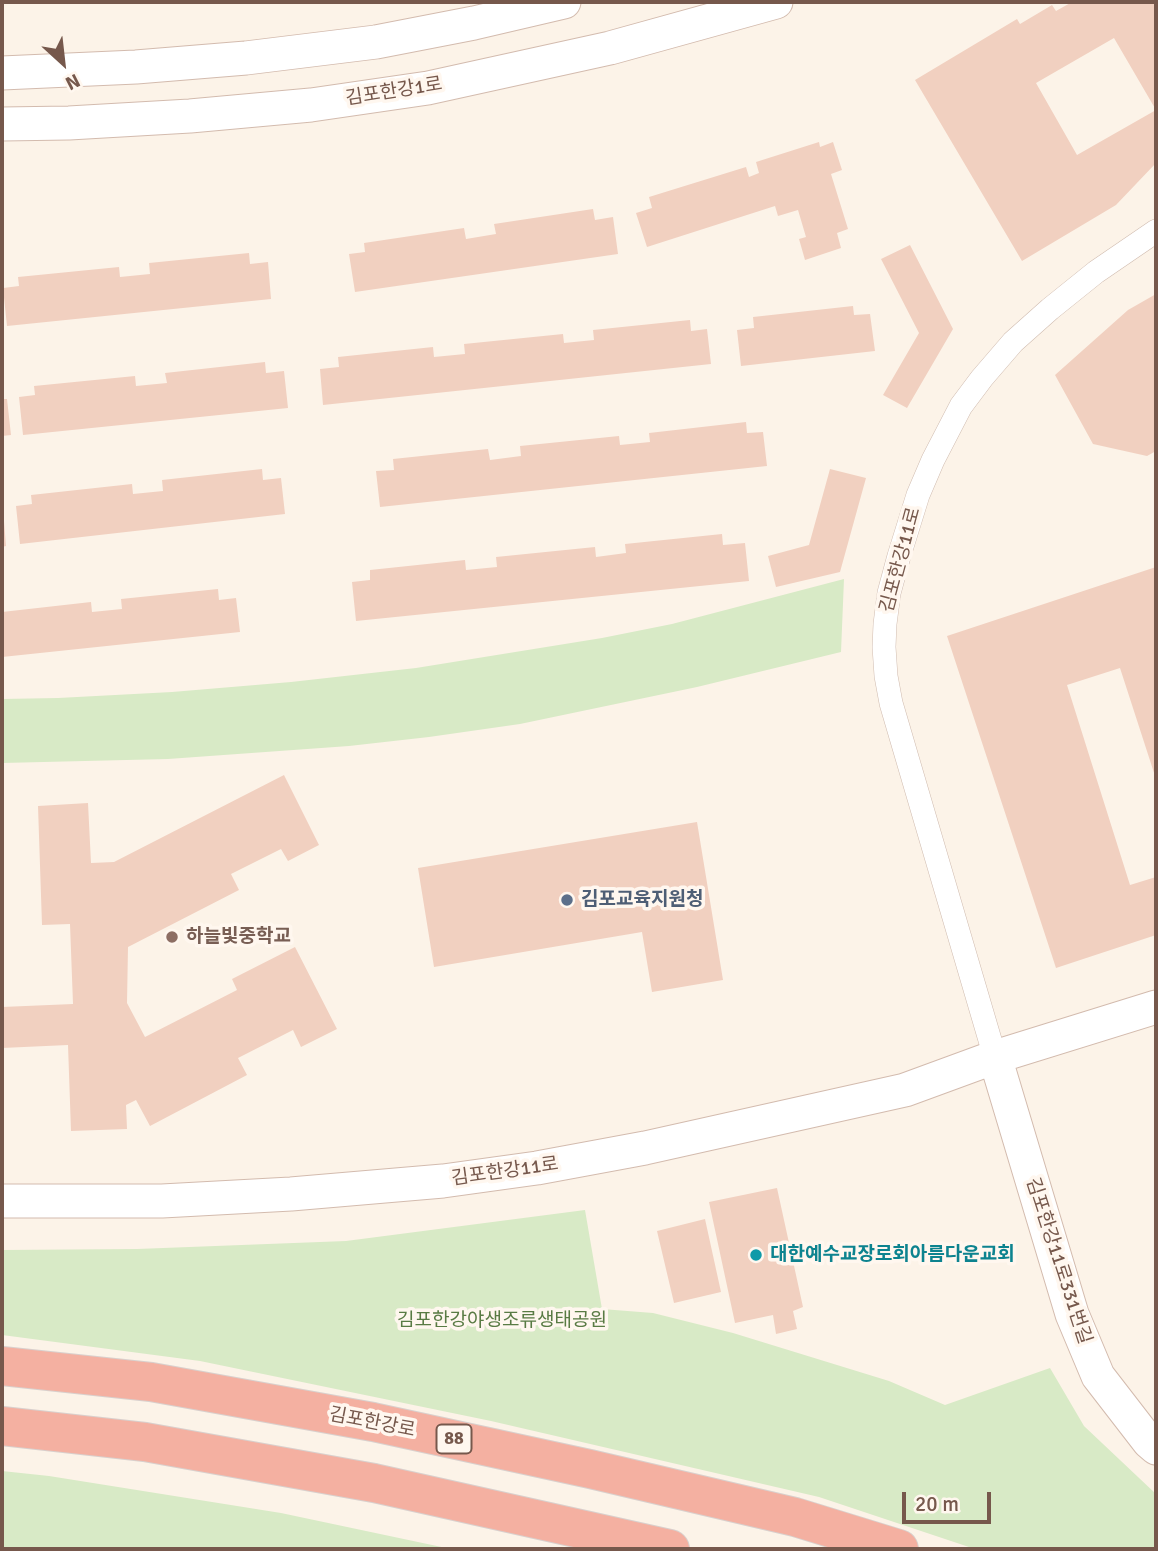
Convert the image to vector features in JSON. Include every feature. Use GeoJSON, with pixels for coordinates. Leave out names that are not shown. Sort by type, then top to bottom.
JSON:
{"type":"FeatureCollection","features":[{"type":"Feature","properties":{"kind":"highway","name":"김포한강로"},"geometry":{"type":"LineString","coordinates":[[2,1366],[151,1382],[373,1422],[782,1514],[899,1549]]}},
{"type":"Feature","properties":{"kind":"highway"},"geometry":{"type":"LineString","coordinates":[[2,1426],[145,1442],[374,1483],[670,1549]]}},
{"type":"Feature","properties":{"kind":"main road"},"geometry":{"type":"LineString","coordinates":[[2,73],[136,67],[246,58],[376,42],[564,2]]}},
{"type":"Feature","properties":{"kind":"main road","name":"김포한강1로"},"geometry":{"type":"LineString","coordinates":[[2,124],[190,116],[311,105],[428,88],[610,48],[776,2]]}},
{"type":"Feature","properties":{"kind":"main road","name":"김포한강11로"},"geometry":{"type":"LineString","coordinates":[[2,1201],[162,1200],[292,1194],[443,1181],[537,1168],[645,1148],[905,1090],[995,1057],[1156,1007]]}},
{"type":"Feature","properties":{"kind":"main road","name":"김포한강11로"},"geometry":{"type":"LineString","coordinates":[[2,1190],[170,1189],[305,1181],[446,1168],[544,1154],[649,1134],[995,1057]]}},
{"type":"Feature","properties":{"kind":"main road","name":"김포한강11로331번길"},"geometry":{"type":"LineString","coordinates":[[995,1057],[1072,1314],[1098,1376],[1156,1448]]}},
{"type":"Feature","properties":{"kind":"street","name":"김포한강11로"},"geometry":{"type":"LineString","coordinates":[[995,1057],[891,702],[884,647],[889,593],[923,483],[956,415],[982,378],[1013,342],[1050,309],[1096,272],[1156,231]]}},
{"type":"Feature","properties":{"kind":"green space"},"geometry":{"type":"Polygon","coordinates":[[[844,579],[841,652],[697,687],[520,724],[349,746],[168,759],[2,763],[2,699],[172,692],[416,668],[672,624],[844,579]]]}},
{"type":"Feature","properties":{"kind":"green space","name":"김포한강야생조류생태공원"},"geometry":{"type":"Polygon","coordinates":[[[585,1210],[602,1309],[653,1313],[733,1333],[889,1381],[945,1405],[1050,1368],[1084,1426],[1156,1494],[1156,1549],[975,1549],[819,1497],[491,1421],[200,1361],[2,1335],[2,1250],[137,1249],[346,1241],[585,1210]]]}},
{"type":"Feature","properties":{"kind":"green space"},"geometry":{"type":"Polygon","coordinates":[[[2,1471],[281,1513],[451,1549],[2,1549],[2,1471]]]}},
{"type":"Feature","properties":{"kind":"building"},"geometry":{"type":"Polygon","coordinates":[[[1072,2],[1156,2],[1154,45],[1156,49],[1156,110],[1156,163],[1116,205],[1022,261],[915,80],[1017,19],[1020,24],[1052,5],[1056,11],[1072,2]],[[1114,38],[1036,83],[1077,155],[1156,110],[1114,38]]]}},
{"type":"Feature","properties":{"kind":"building"},"geometry":{"type":"Polygon","coordinates":[[[819,142],[820,147],[833,142],[842,170],[831,174],[848,229],[837,233],[841,248],[805,260],[799,239],[806,237],[798,210],[778,216],[775,206],[647,247],[636,213],[652,208],[649,197],[746,167],[749,177],[759,173],[756,162],[819,142]]]}},
{"type":"Feature","properties":{"kind":"building"},"geometry":{"type":"Polygon","coordinates":[[[593,209],[595,220],[613,217],[618,254],[355,292],[349,254],[365,252],[364,243],[464,228],[466,239],[496,234],[494,224],[593,209]]]}},
{"type":"Feature","properties":{"kind":"building"},"geometry":{"type":"Polygon","coordinates":[[[910,245],[953,329],[907,408],[883,395],[919,333],[881,259],[910,245]]]}},
{"type":"Feature","properties":{"kind":"building"},"geometry":{"type":"Polygon","coordinates":[[[249,253],[250,264],[268,262],[271,299],[7,326],[3,288],[19,286],[18,277],[119,267],[120,277],[150,274],[149,263],[249,253]]]}},
{"type":"Feature","properties":{"kind":"building"},"geometry":{"type":"Polygon","coordinates":[[[1156,294],[1156,451],[1147,456],[1093,444],[1055,375],[1128,310],[1156,294]]]}},
{"type":"Feature","properties":{"kind":"building"},"geometry":{"type":"Polygon","coordinates":[[[853,306],[854,315],[870,314],[875,351],[741,366],[737,330],[754,328],[753,317],[853,306]]]}},
{"type":"Feature","properties":{"kind":"building"},"geometry":{"type":"Polygon","coordinates":[[[690,320],[691,331],[707,329],[711,364],[323,405],[320,369],[339,367],[338,357],[433,347],[434,357],[465,354],[464,344],[563,334],[564,343],[594,340],[593,330],[690,320]]]}},
{"type":"Feature","properties":{"kind":"building"},"geometry":{"type":"Polygon","coordinates":[[[265,362],[266,373],[284,371],[288,408],[23,435],[19,397],[35,395],[34,386],[135,376],[136,386],[167,383],[165,373],[265,362]]]}},
{"type":"Feature","properties":{"kind":"building"},"geometry":{"type":"Polygon","coordinates":[[[2,399],[7,399],[11,435],[2,436],[2,399]]]}},
{"type":"Feature","properties":{"kind":"building"},"geometry":{"type":"Polygon","coordinates":[[[746,422],[747,433],[763,432],[767,466],[380,507],[376,471],[394,470],[393,459],[488,449],[490,460],[521,456],[520,446],[619,436],[620,445],[650,442],[649,433],[746,422]]]}},
{"type":"Feature","properties":{"kind":"building"},"geometry":{"type":"Polygon","coordinates":[[[262,469],[263,480],[281,478],[285,514],[20,544],[16,506],[32,504],[31,495],[132,484],[133,494],[163,491],[162,480],[262,469]]]}},
{"type":"Feature","properties":{"kind":"building"},"geometry":{"type":"Polygon","coordinates":[[[830,469],[866,478],[840,572],[776,587],[768,556],[809,545],[830,469]]]}},
{"type":"Feature","properties":{"kind":"building"},"geometry":{"type":"Polygon","coordinates":[[[2,521],[6,546],[2,547],[2,521]]]}},
{"type":"Feature","properties":{"kind":"building"},"geometry":{"type":"Polygon","coordinates":[[[722,534],[723,545],[745,543],[749,581],[356,621],[352,582],[370,580],[370,570],[465,560],[466,570],[497,567],[496,557],[595,547],[596,557],[626,553],[625,544],[722,534]]]}},
{"type":"Feature","properties":{"kind":"building"},"geometry":{"type":"Polygon","coordinates":[[[1156,567],[1156,779],[1120,668],[1067,685],[1130,885],[1156,877],[1156,935],[1056,968],[947,636],[1156,567]]]}},
{"type":"Feature","properties":{"kind":"building"},"geometry":{"type":"Polygon","coordinates":[[[218,589],[219,600],[236,598],[240,632],[2,657],[2,612],[91,602],[92,612],[122,609],[121,599],[218,589]]]}},
{"type":"Feature","properties":{"kind":"building"},"geometry":{"type":"Polygon","coordinates":[[[284,775],[319,845],[288,861],[281,849],[231,874],[239,890],[128,947],[127,1003],[145,1037],[237,990],[232,979],[295,947],[337,1029],[301,1047],[293,1030],[238,1058],[247,1075],[150,1126],[136,1100],[126,1105],[127,1129],[71,1131],[68,1045],[2,1048],[2,1007],[73,1004],[70,924],[42,925],[38,806],[88,803],[91,863],[114,862],[284,775]]]}},
{"type":"Feature","properties":{"kind":"building","name":"김포교육지원청"},"geometry":{"type":"Polygon","coordinates":[[[697,822],[723,980],[652,992],[642,932],[434,967],[418,868],[697,822]]]}},
{"type":"Feature","properties":{"kind":"building","name":"대한예수교장로회아름다운교회"},"geometry":{"type":"Polygon","coordinates":[[[777,1188],[803,1307],[793,1311],[797,1329],[776,1334],[773,1315],[735,1323],[709,1202],[777,1188]]]}},
{"type":"Feature","properties":{"kind":"building","name":"대한예수교장로회아름다운교회"},"geometry":{"type":"Polygon","coordinates":[[[705,1219],[721,1292],[674,1303],[657,1231],[705,1219]]]}},
{"type":"Feature","properties":{"kind":"place","name":"김포교육지원청"},"geometry":{"type":"Point","coordinates":[567,900]}},
{"type":"Feature","properties":{"kind":"place","name":"하늘빛중학교"},"geometry":{"type":"Point","coordinates":[172,937]}},
{"type":"Feature","properties":{"kind":"place","name":"대한예수교장로회아름다운교회"},"geometry":{"type":"Point","coordinates":[756,1255]}}]}
